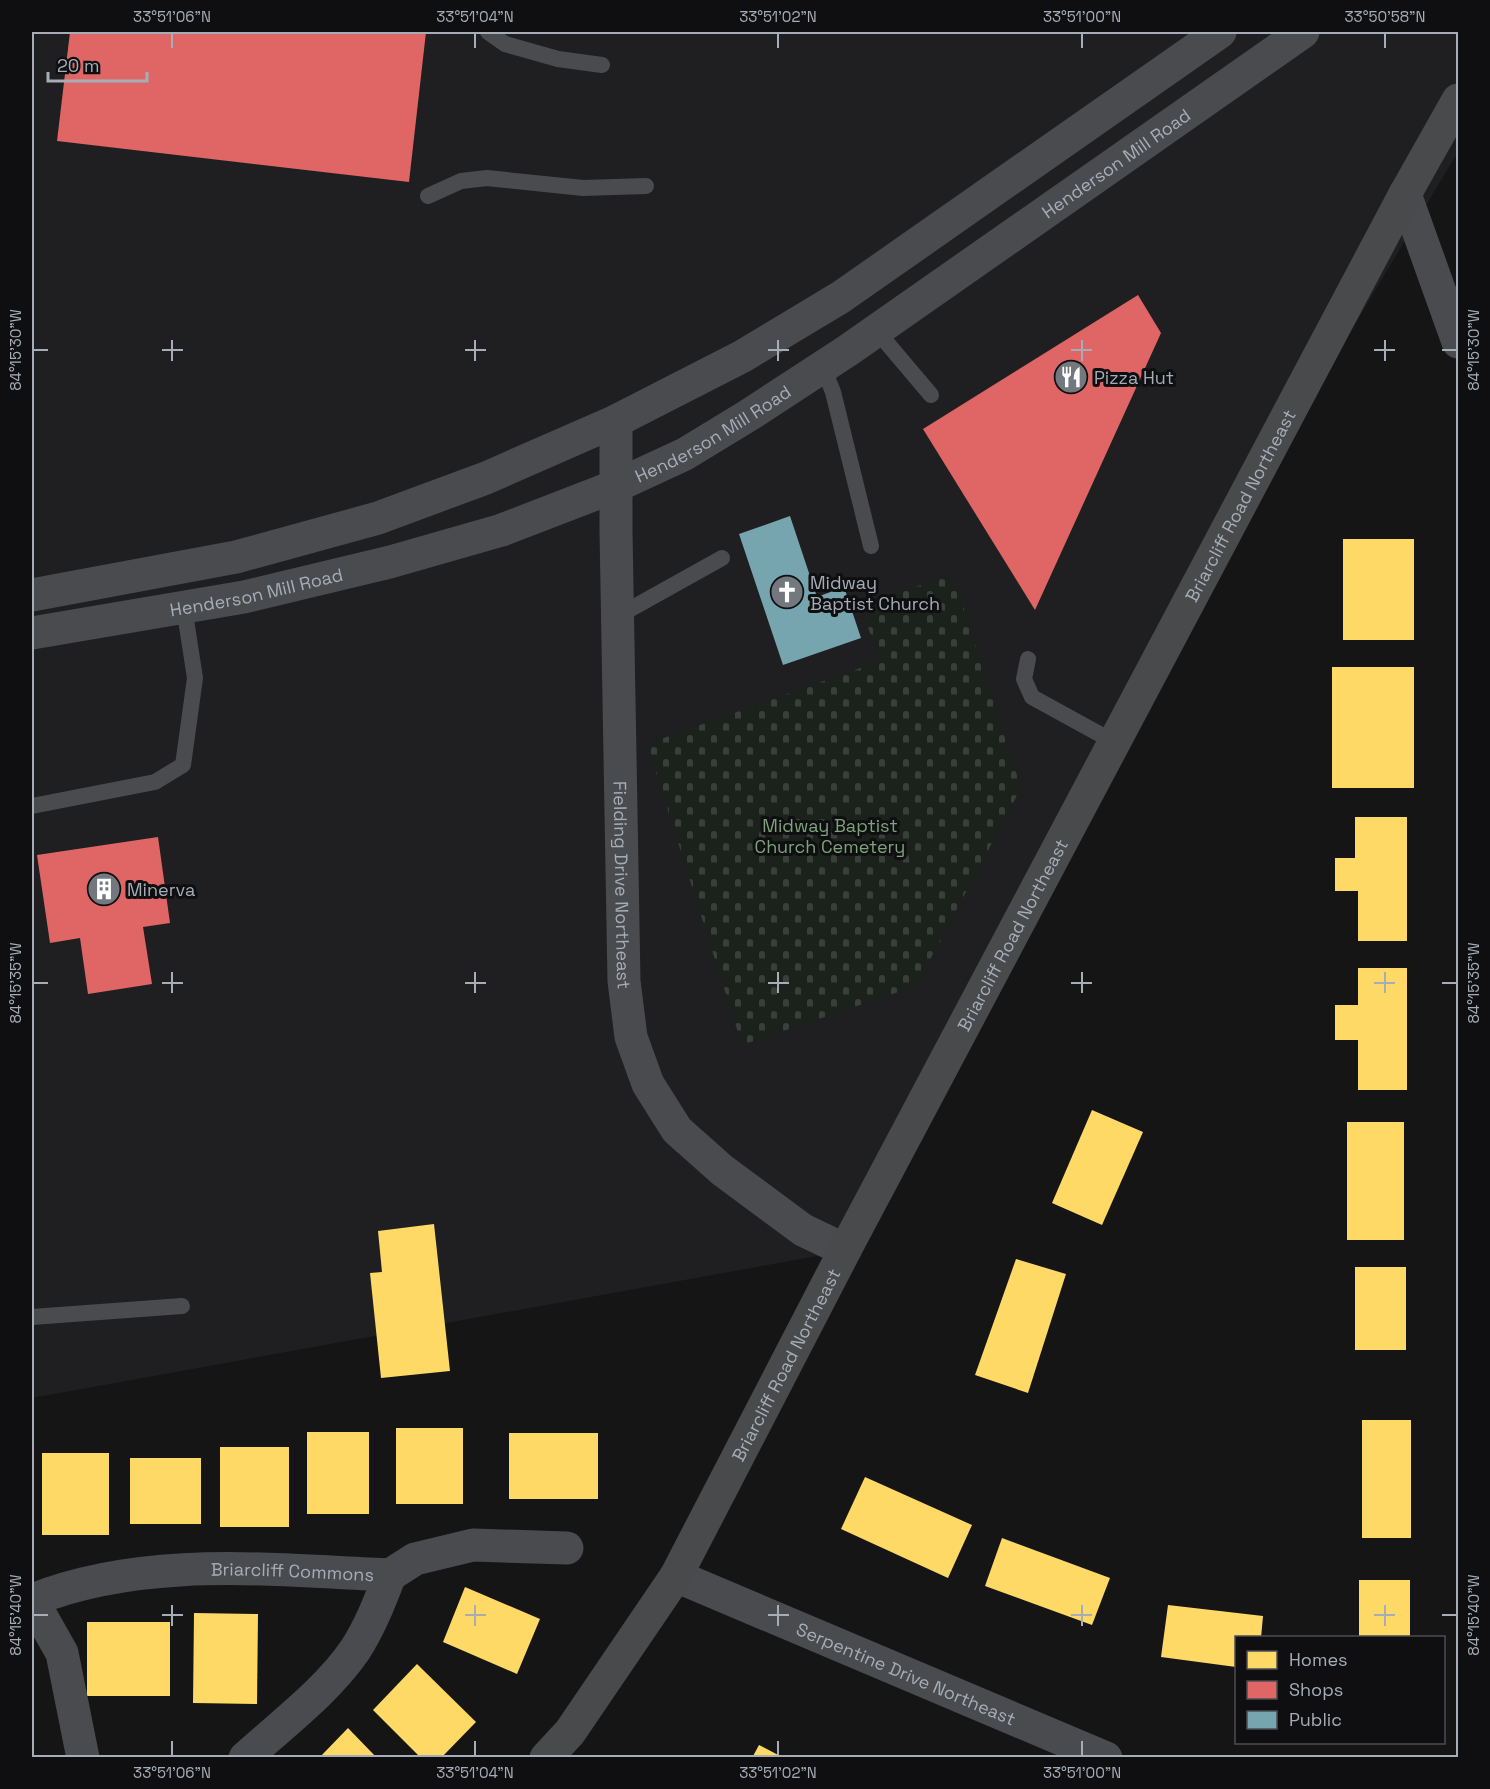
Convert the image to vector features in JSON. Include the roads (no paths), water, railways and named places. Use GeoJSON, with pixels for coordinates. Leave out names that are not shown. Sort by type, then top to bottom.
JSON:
{"type":"FeatureCollection","features":[{"type":"Feature","properties":{"kind":"main road","name":"Briarcliff Road Northeast"},"geometry":{"type":"LineString","coordinates":[[546,1758],[570,1745],[676,1575],[1114,742],[1405,194],[1458,100]]}},
{"type":"Feature","properties":{"kind":"street","name":"Henderson Mill Road"},"geometry":{"type":"LineString","coordinates":[[32,595],[236,557],[378,518],[486,478],[616,421],[743,356],[842,297],[1220,32]]}},
{"type":"Feature","properties":{"kind":"street","name":"Henderson Mill Road"},"geometry":{"type":"LineString","coordinates":[[32,633],[244,597],[390,562],[502,530],[615,486],[685,454],[823,367],[1303,32]]}},
{"type":"Feature","properties":{"kind":"street"},"geometry":{"type":"LineString","coordinates":[[1405,194],[1458,342]]}},
{"type":"Feature","properties":{"kind":"street","name":"Fielding Drive Northeast"},"geometry":{"type":"LineString","coordinates":[[616,421],[615,486],[624,981],[631,1037],[648,1084],[677,1130],[722,1170],[803,1230],[845,1250]]}},
{"type":"Feature","properties":{"kind":"street"},"geometry":{"type":"LineString","coordinates":[[390,1575],[415,1559],[472,1545],[567,1548]]}},
{"type":"Feature","properties":{"kind":"street","name":"Briarcliff Commons"},"geometry":{"type":"LineString","coordinates":[[32,1600],[83,1583],[120,1576],[204,1567],[390,1575],[355,1650],[333,1678],[245,1758]]}},
{"type":"Feature","properties":{"kind":"street","name":"Serpentine Drive Northeast"},"geometry":{"type":"LineString","coordinates":[[676,1575],[1106,1758]]}},
{"type":"Feature","properties":{"kind":"street"},"geometry":{"type":"LineString","coordinates":[[32,1600],[62,1653],[83,1758]]}},
{"type":"Feature","properties":{"kind":"lane"},"geometry":{"type":"LineString","coordinates":[[488,32],[505,44],[558,59],[602,65]]}},
{"type":"Feature","properties":{"kind":"lane"},"geometry":{"type":"LineString","coordinates":[[428,196],[460,181],[487,178],[583,188],[646,186]]}},
{"type":"Feature","properties":{"kind":"lane"},"geometry":{"type":"LineString","coordinates":[[876,330],[931,395]]}},
{"type":"Feature","properties":{"kind":"lane"},"geometry":{"type":"LineString","coordinates":[[823,367],[833,392],[872,546]]}},
{"type":"Feature","properties":{"kind":"lane"},"geometry":{"type":"LineString","coordinates":[[618,616],[723,558]]}},
{"type":"Feature","properties":{"kind":"lane"},"geometry":{"type":"LineString","coordinates":[[32,806],[155,782],[183,765],[195,678],[184,607]]}},
{"type":"Feature","properties":{"kind":"lane"},"geometry":{"type":"LineString","coordinates":[[1028,659],[1024,679],[1032,697],[1114,742]]}},
{"type":"Feature","properties":{"kind":"lane"},"geometry":{"type":"LineString","coordinates":[[32,1317],[182,1306]]}},
{"type":"Feature","properties":{"kind":"place","name":"Pizza Hut"},"geometry":{"type":"Point","coordinates":[1071,377]}},
{"type":"Feature","properties":{"kind":"place","name":"Midway Baptist Church"},"geometry":{"type":"Point","coordinates":[787,592]}},
{"type":"Feature","properties":{"kind":"place","name":"Minerva"},"geometry":{"type":"Point","coordinates":[104,889]}},
{"type":"Feature","properties":{"kind":"park label","name":"Midway Baptist Church Cemetery"},"geometry":{"type":"Point","coordinates":[830,835]}}]}
